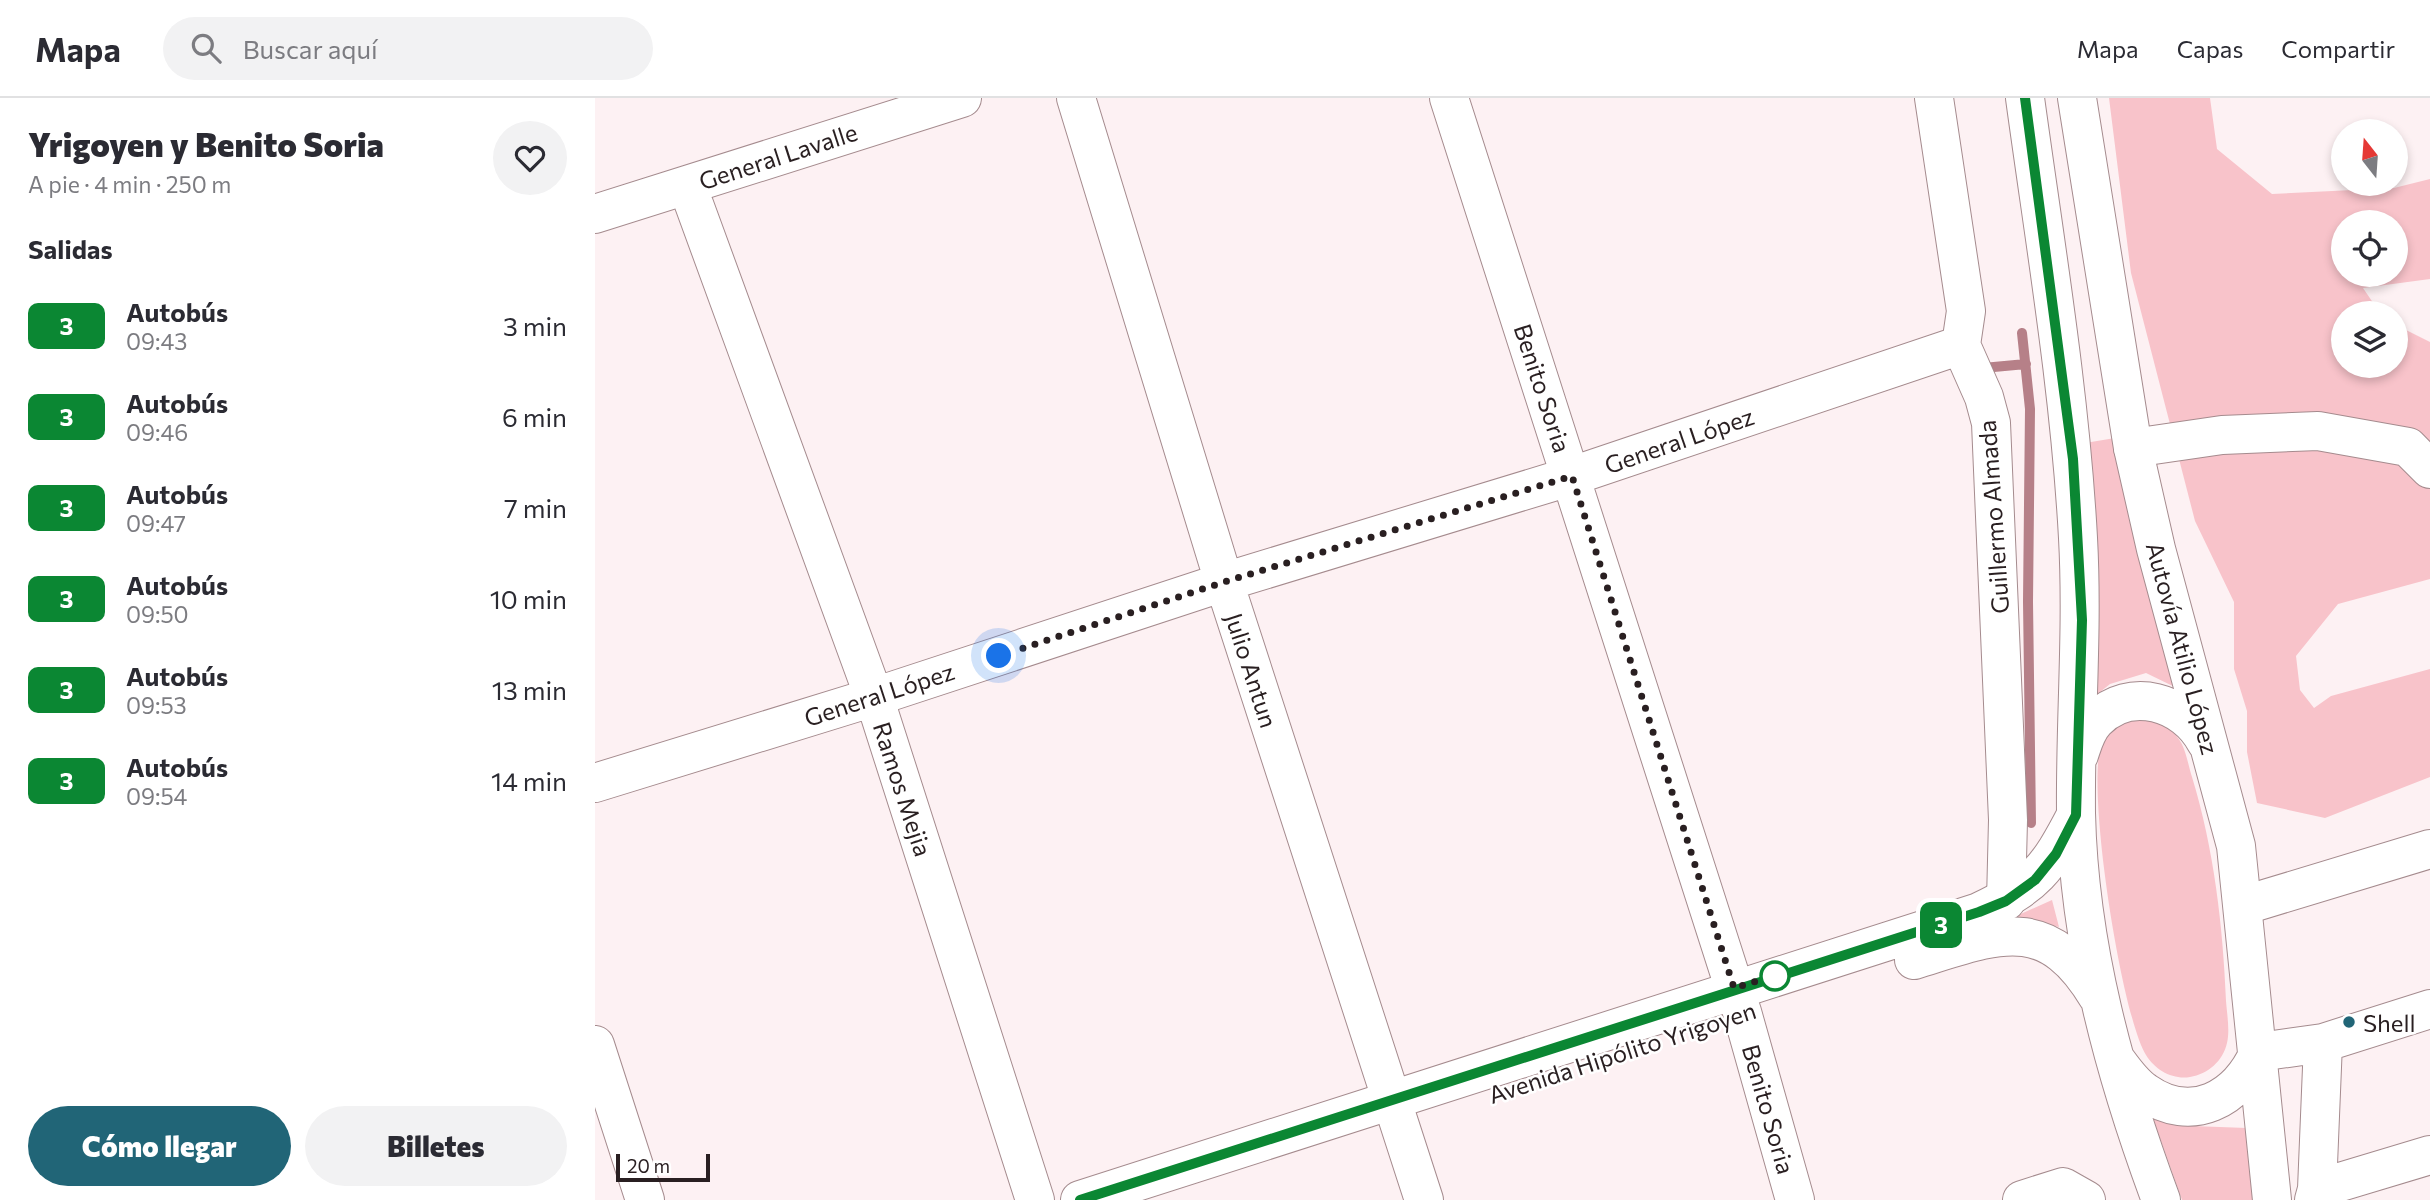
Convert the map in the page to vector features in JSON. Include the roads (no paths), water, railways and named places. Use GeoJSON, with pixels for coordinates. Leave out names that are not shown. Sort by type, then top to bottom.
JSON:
{"type":"FeatureCollection","features":[{"type":"Feature","properties":{"kind":"street","name":"General Lavalle"},"geometry":{"type":"LineString","coordinates":[[595,214],[962,98]]}},
{"type":"Feature","properties":{"kind":"street","name":"Julio Antun"},"geometry":{"type":"LineString","coordinates":[[1076,98],[1224,582],[1424,1200]]}},
{"type":"Feature","properties":{"kind":"street","name":"Benito Soria"},"geometry":{"type":"LineString","coordinates":[[1449,98],[1738,1000],[1795,1200]]}},
{"type":"Feature","properties":{"kind":"street"},"geometry":{"type":"LineString","coordinates":[[1934,98],[1966,311],[1961,345]]}},
{"type":"Feature","properties":{"kind":"street"},"geometry":{"type":"LineString","coordinates":[[2025,98],[2073,459],[2082,620],[2076,815],[2085,911],[2100,1000],[2114,1058],[2137,1136],[2161,1200]]}},
{"type":"Feature","properties":{"kind":"street","name":"Autovía Atilio López"},"geometry":{"type":"LineString","coordinates":[[2077,98],[2133,448],[2156,549],[2237,846],[2245,905],[2272,1200]]}},
{"type":"Feature","properties":{"kind":"street","name":"Ramos Mejia"},"geometry":{"type":"LineString","coordinates":[[687,185],[874,697],[1035,1200]]}},
{"type":"Feature","properties":{"kind":"street","name":"General López"},"geometry":{"type":"LineString","coordinates":[[595,783],[874,697],[1224,582],[1572,476],[1961,345]]}},
{"type":"Feature","properties":{"kind":"street","name":"Guillermo Almada"},"geometry":{"type":"LineString","coordinates":[[1961,345],[1984,397],[1993,450],[2008,820],[2006,901]]}},
{"type":"Feature","properties":{"kind":"street"},"geometry":{"type":"LineString","coordinates":[[2133,448],[2222,435],[2318,431],[2408,447],[2430,468]]}},
{"type":"Feature","properties":{"kind":"street"},"geometry":{"type":"LineString","coordinates":[[2078,756],[2086,733],[2096,720],[2131,701],[2171,707],[2187,716],[2200,731],[2211,753]]}},
{"type":"Feature","properties":{"kind":"street","name":"Avenida Hipólito Yrigoyen"},"geometry":{"type":"LineString","coordinates":[[1080,1200],[1396,1112],[1738,1000],[2006,901],[2035,880],[2056,854],[2076,815]]}},
{"type":"Feature","properties":{"kind":"street"},"geometry":{"type":"LineString","coordinates":[[2245,905],[2430,849]]}},
{"type":"Feature","properties":{"kind":"street","name":"Avenida Hipólito Yrigoyen"},"geometry":{"type":"LineString","coordinates":[[1738,1000],[1986,939],[2014,935],[2039,939],[2060,952],[2081,969],[2100,1000]]}},
{"type":"Feature","properties":{"kind":"street"},"geometry":{"type":"LineString","coordinates":[[2114,1058],[2145,1093],[2162,1101],[2191,1105],[2224,1099],[2250,1072],[2259,1052],[2323,1043],[2430,1009]]}},
{"type":"Feature","properties":{"kind":"street"},"geometry":{"type":"LineString","coordinates":[[2323,1043],[2316,1194],[2430,1155]]}},
{"type":"Feature","properties":{"kind":"street"},"geometry":{"type":"LineString","coordinates":[[595,1045],[645,1200]]}},
{"type":"Feature","properties":{"kind":"street","name":"Avenida Hipólito Yrigoyen"},"geometry":{"type":"LineString","coordinates":[[1166,1200],[1396,1112]]}},
{"type":"Feature","properties":{"kind":"street"},"geometry":{"type":"LineString","coordinates":[[2022,1200],[2074,1194]]}},
{"type":"Feature","properties":{"kind":"waterway"},"geometry":{"type":"LineString","coordinates":[[2022,333],[2030,409],[2028,602],[2031,823]]}},
{"type":"Feature","properties":{"kind":"waterway"},"geometry":{"type":"LineString","coordinates":[[1983,368],[2026,364]]}},
{"type":"Feature","properties":{"kind":"place","name":"Shell"},"geometry":{"type":"Point","coordinates":[2349,1022]}}]}
